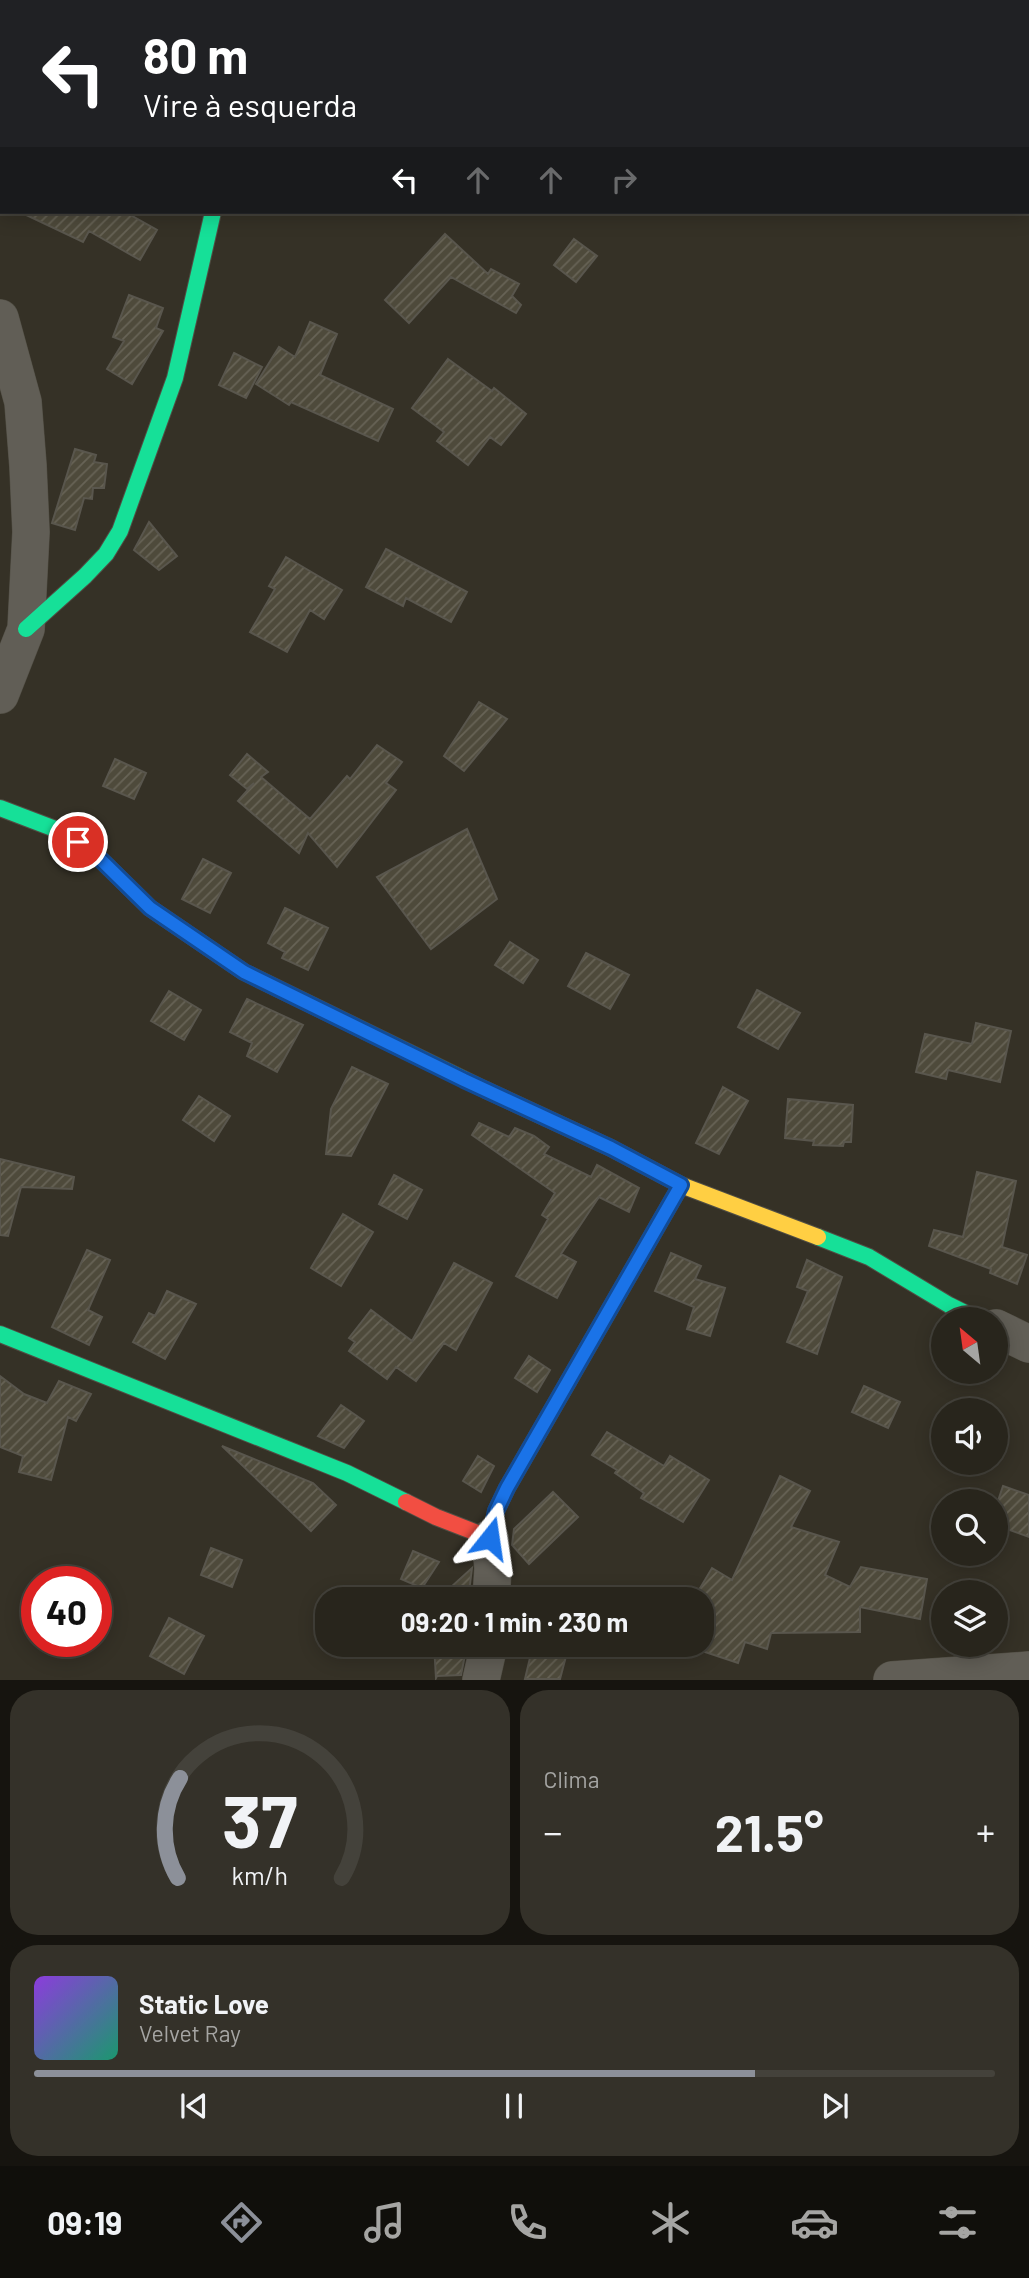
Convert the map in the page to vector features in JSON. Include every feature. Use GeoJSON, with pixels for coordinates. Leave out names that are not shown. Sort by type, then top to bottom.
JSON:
{"type":"FeatureCollection","features":[{"type":"Feature","properties":{"kind":"street"},"geometry":{"type":"LineString","coordinates":[[26,629],[85,576],[106,554],[120,531],[174,378],[213,214]]}},
{"type":"Feature","properties":{"kind":"street"},"geometry":{"type":"LineString","coordinates":[[0,318],[23,402],[31,531],[26,629],[0,695]]}},
{"type":"Feature","properties":{"kind":"street"},"geometry":{"type":"LineString","coordinates":[[0,808],[63,832],[93,852],[150,908],[244,972],[464,1080],[611,1148],[681,1185],[869,1257],[951,1307]]}},
{"type":"Feature","properties":{"kind":"street"},"geometry":{"type":"LineString","coordinates":[[492,1587],[490,1538],[496,1511],[681,1185]]}},
{"type":"Feature","properties":{"kind":"street"},"geometry":{"type":"LineString","coordinates":[[0,1334],[347,1473],[436,1517],[490,1538]]}},
{"type":"Feature","properties":{"kind":"street"},"geometry":{"type":"LineString","coordinates":[[1008,1334],[1029,1344]]}},
{"type":"Feature","properties":{"kind":"street"},"geometry":{"type":"LineString","coordinates":[[481,1679],[486,1657]]}},
{"type":"Feature","properties":{"kind":"street"},"geometry":{"type":"LineString","coordinates":[[892,1679],[1029,1670]]}},
{"type":"Feature","properties":{"kind":"building"},"geometry":{"type":"Polygon","coordinates":[[[24,214],[129,214],[157,230],[140,260],[89,231],[83,242],[24,214]]]}},
{"type":"Feature","properties":{"kind":"building"},"geometry":{"type":"Polygon","coordinates":[[[445,234],[488,274],[491,269],[519,284],[512,296],[521,305],[516,313],[451,277],[409,323],[385,300],[445,234]]]}},
{"type":"Feature","properties":{"kind":"building"},"geometry":{"type":"Polygon","coordinates":[[[574,239],[597,256],[576,282],[554,265],[574,239]]]}},
{"type":"Feature","properties":{"kind":"building"},"geometry":{"type":"Polygon","coordinates":[[[129,295],[163,308],[156,328],[163,331],[132,384],[107,369],[124,341],[113,337],[129,295]]]}},
{"type":"Feature","properties":{"kind":"building"},"geometry":{"type":"Polygon","coordinates":[[[310,322],[337,334],[320,375],[393,409],[378,441],[291,402],[289,405],[256,384],[279,347],[295,357],[310,322]]]}},
{"type":"Feature","properties":{"kind":"building"},"geometry":{"type":"Polygon","coordinates":[[[234,353],[262,367],[246,398],[219,385],[234,353]]]}},
{"type":"Feature","properties":{"kind":"building"},"geometry":{"type":"Polygon","coordinates":[[[448,359],[492,391],[494,388],[526,414],[501,445],[490,437],[468,465],[437,441],[444,432],[412,408],[448,359]]]}},
{"type":"Feature","properties":{"kind":"building"},"geometry":{"type":"Polygon","coordinates":[[[75,449],[96,455],[94,462],[107,464],[104,488],[93,488],[92,499],[84,498],[75,530],[52,523],[75,449]]]}},
{"type":"Feature","properties":{"kind":"building"},"geometry":{"type":"Polygon","coordinates":[[[149,522],[177,556],[159,570],[134,550],[149,522]]]}},
{"type":"Feature","properties":{"kind":"building"},"geometry":{"type":"Polygon","coordinates":[[[386,549],[467,592],[451,622],[406,598],[403,606],[366,587],[386,549]]]}},
{"type":"Feature","properties":{"kind":"building"},"geometry":{"type":"Polygon","coordinates":[[[286,557],[342,590],[324,619],[310,610],[287,652],[250,632],[275,589],[269,586],[286,557]]]}},
{"type":"Feature","properties":{"kind":"building"},"geometry":{"type":"Polygon","coordinates":[[[479,702],[507,719],[464,771],[444,756],[479,702]]]}},
{"type":"Feature","properties":{"kind":"building"},"geometry":{"type":"Polygon","coordinates":[[[377,745],[402,762],[386,783],[396,790],[337,867],[308,833],[299,853],[238,801],[254,783],[247,789],[230,775],[247,754],[268,772],[261,777],[310,819],[347,776],[350,779],[377,745]]]}},
{"type":"Feature","properties":{"kind":"building"},"geometry":{"type":"Polygon","coordinates":[[[115,759],[146,773],[134,799],[103,786],[115,759]]]}},
{"type":"Feature","properties":{"kind":"building"},"geometry":{"type":"Polygon","coordinates":[[[467,829],[497,899],[431,949],[377,877],[467,829]]]}},
{"type":"Feature","properties":{"kind":"building"},"geometry":{"type":"Polygon","coordinates":[[[203,859],[231,873],[210,913],[182,899],[203,859]]]}},
{"type":"Feature","properties":{"kind":"building"},"geometry":{"type":"Polygon","coordinates":[[[285,908],[328,928],[308,970],[282,958],[285,952],[268,943],[285,908]]]}},
{"type":"Feature","properties":{"kind":"building"},"geometry":{"type":"Polygon","coordinates":[[[510,942],[538,960],[523,983],[495,965],[510,942]]]}},
{"type":"Feature","properties":{"kind":"building"},"geometry":{"type":"Polygon","coordinates":[[[586,953],[629,975],[610,1009],[568,986],[586,953]]]}},
{"type":"Feature","properties":{"kind":"building"},"geometry":{"type":"Polygon","coordinates":[[[757,990],[800,1013],[778,1049],[738,1027],[757,990]]]}},
{"type":"Feature","properties":{"kind":"building"},"geometry":{"type":"Polygon","coordinates":[[[169,991],[201,1010],[184,1040],[151,1021],[169,991]]]}},
{"type":"Feature","properties":{"kind":"building"},"geometry":{"type":"Polygon","coordinates":[[[247,999],[303,1025],[277,1072],[247,1056],[252,1043],[230,1032],[247,999]]]}},
{"type":"Feature","properties":{"kind":"building"},"geometry":{"type":"Polygon","coordinates":[[[976,1023],[1011,1031],[1000,1082],[948,1070],[946,1079],[916,1072],[925,1034],[972,1044],[976,1023]]]}},
{"type":"Feature","properties":{"kind":"building"},"geometry":{"type":"Polygon","coordinates":[[[352,1067],[388,1084],[351,1156],[326,1154],[331,1109],[352,1067]]]}},
{"type":"Feature","properties":{"kind":"building"},"geometry":{"type":"Polygon","coordinates":[[[723,1087],[748,1101],[719,1154],[696,1143],[723,1087]]]}},
{"type":"Feature","properties":{"kind":"building"},"geometry":{"type":"Polygon","coordinates":[[[199,1096],[230,1116],[214,1141],[183,1120],[199,1096]]]}},
{"type":"Feature","properties":{"kind":"building"},"geometry":{"type":"Polygon","coordinates":[[[788,1099],[853,1105],[851,1142],[844,1142],[843,1146],[813,1145],[814,1141],[785,1138],[788,1099]]]}},
{"type":"Feature","properties":{"kind":"building"},"geometry":{"type":"Polygon","coordinates":[[[479,1123],[509,1137],[515,1128],[534,1136],[549,1147],[544,1154],[591,1177],[597,1165],[639,1188],[629,1212],[599,1197],[561,1254],[576,1262],[557,1298],[516,1276],[548,1219],[542,1215],[555,1193],[472,1135],[479,1123]]]}},
{"type":"Feature","properties":{"kind":"building"},"geometry":{"type":"Polygon","coordinates":[[[0,1159],[74,1177],[72,1189],[21,1187],[8,1236],[0,1235],[0,1159]]]}},
{"type":"Feature","properties":{"kind":"building"},"geometry":{"type":"Polygon","coordinates":[[[977,1172],[1016,1181],[1002,1247],[1027,1255],[1017,1284],[990,1273],[991,1269],[929,1246],[934,1230],[963,1237],[977,1172]]]}},
{"type":"Feature","properties":{"kind":"building"},"geometry":{"type":"Polygon","coordinates":[[[394,1175],[422,1190],[407,1219],[379,1204],[394,1175]]]}},
{"type":"Feature","properties":{"kind":"building"},"geometry":{"type":"Polygon","coordinates":[[[343,1214],[373,1232],[341,1286],[311,1268],[343,1214]]]}},
{"type":"Feature","properties":{"kind":"building"},"geometry":{"type":"Polygon","coordinates":[[[87,1250],[110,1260],[88,1310],[102,1317],[89,1345],[52,1327],[87,1250]]]}},
{"type":"Feature","properties":{"kind":"building"},"geometry":{"type":"Polygon","coordinates":[[[671,1253],[701,1266],[695,1279],[725,1288],[710,1336],[687,1329],[694,1307],[655,1291],[671,1253]]]}},
{"type":"Feature","properties":{"kind":"building"},"geometry":{"type":"Polygon","coordinates":[[[807,1260],[842,1277],[817,1354],[787,1342],[808,1291],[797,1287],[807,1260]]]}},
{"type":"Feature","properties":{"kind":"building"},"geometry":{"type":"Polygon","coordinates":[[[454,1263],[492,1283],[456,1350],[444,1343],[416,1381],[396,1367],[387,1379],[349,1351],[355,1342],[349,1338],[371,1310],[412,1341],[454,1263]]]}},
{"type":"Feature","properties":{"kind":"building"},"geometry":{"type":"Polygon","coordinates":[[[167,1291],[196,1304],[165,1359],[133,1342],[149,1313],[155,1316],[167,1291]]]}},
{"type":"Feature","properties":{"kind":"building"},"geometry":{"type":"Polygon","coordinates":[[[529,1356],[550,1370],[537,1392],[515,1378],[529,1356]]]}},
{"type":"Feature","properties":{"kind":"building"},"geometry":{"type":"Polygon","coordinates":[[[0,1376],[24,1394],[47,1403],[59,1381],[91,1394],[76,1421],[68,1417],[51,1480],[19,1472],[23,1456],[0,1447],[0,1376]]]}},
{"type":"Feature","properties":{"kind":"building"},"geometry":{"type":"Polygon","coordinates":[[[864,1386],[900,1402],[888,1428],[852,1412],[864,1386]]]}},
{"type":"Feature","properties":{"kind":"building"},"geometry":{"type":"Polygon","coordinates":[[[341,1405],[364,1421],[344,1448],[318,1436],[341,1405]]]}},
{"type":"Feature","properties":{"kind":"building"},"geometry":{"type":"Polygon","coordinates":[[[607,1432],[664,1466],[670,1456],[709,1480],[683,1522],[641,1498],[644,1493],[615,1473],[617,1470],[592,1455],[607,1432]]]}},
{"type":"Feature","properties":{"kind":"building"},"geometry":{"type":"Polygon","coordinates":[[[222,1446],[313,1483],[336,1505],[311,1531],[222,1446]]]}},
{"type":"Feature","properties":{"kind":"building"},"geometry":{"type":"Polygon","coordinates":[[[478,1456],[494,1466],[481,1492],[463,1481],[478,1456]]]}},
{"type":"Feature","properties":{"kind":"building"},"geometry":{"type":"Polygon","coordinates":[[[780,1476],[810,1491],[791,1527],[839,1542],[825,1575],[850,1587],[861,1567],[927,1579],[920,1619],[860,1607],[860,1632],[771,1633],[767,1649],[745,1642],[738,1663],[714,1655],[714,1587],[701,1587],[712,1568],[732,1580],[780,1476]]]}},
{"type":"Feature","properties":{"kind":"building"},"geometry":{"type":"Polygon","coordinates":[[[1003,1486],[1029,1495],[1029,1537],[1008,1529],[1008,1489],[1002,1489],[1003,1486]]]}},
{"type":"Feature","properties":{"kind":"building"},"geometry":{"type":"Polygon","coordinates":[[[553,1492],[578,1517],[529,1564],[512,1545],[514,1529],[553,1492]]]}},
{"type":"Feature","properties":{"kind":"building"},"geometry":{"type":"Polygon","coordinates":[[[211,1548],[242,1560],[232,1587],[201,1575],[211,1548]]]}},
{"type":"Feature","properties":{"kind":"building"},"geometry":{"type":"Polygon","coordinates":[[[413,1551],[439,1562],[423,1587],[401,1579],[413,1551]]]}},
{"type":"Feature","properties":{"kind":"building"},"geometry":{"type":"Polygon","coordinates":[[[472,1568],[470,1587],[451,1587],[472,1568]]]}},
{"type":"Feature","properties":{"kind":"building"},"geometry":{"type":"Polygon","coordinates":[[[169,1618],[204,1636],[184,1674],[150,1656],[169,1618]]]}},
{"type":"Feature","properties":{"kind":"building"},"geometry":{"type":"Polygon","coordinates":[[[435,1657],[465,1657],[461,1675],[436,1678],[435,1657]]]}},
{"type":"Feature","properties":{"kind":"building"},"geometry":{"type":"Polygon","coordinates":[[[530,1657],[566,1657],[560,1679],[525,1679],[530,1657]]]}},
{"type":"Feature","properties":{"kind":"traffic: fast"},"geometry":{"type":"LineString","coordinates":[[26,629],[85,576],[106,554],[120,531],[175,378],[213,214]]}},
{"type":"Feature","properties":{"kind":"traffic: fast"},"geometry":{"type":"LineString","coordinates":[[0,808],[63,832],[93,852],[150,908],[244,972],[486,1090]]}},
{"type":"Feature","properties":{"kind":"traffic: fast"},"geometry":{"type":"LineString","coordinates":[[568,1382],[681,1185]]}},
{"type":"Feature","properties":{"kind":"traffic: fast"},"geometry":{"type":"LineString","coordinates":[[818,1237],[869,1257],[953,1307]]}},
{"type":"Feature","properties":{"kind":"traffic: fast"},"geometry":{"type":"LineString","coordinates":[[0,1334],[347,1473],[406,1502]]}},
{"type":"Feature","properties":{"kind":"traffic: slow"},"geometry":{"type":"LineString","coordinates":[[486,1090],[611,1148],[681,1185],[818,1237]]}},
{"type":"Feature","properties":{"kind":"traffic: jam"},"geometry":{"type":"LineString","coordinates":[[406,1502],[490,1538],[496,1511],[507,1488],[568,1382]]}},
{"type":"Feature","properties":{"kind":"route"},"geometry":{"type":"LineString","coordinates":[[78,842],[93,852],[150,908],[244,972],[464,1080],[611,1148],[681,1185],[507,1488],[496,1511],[490,1538]]}}]}
